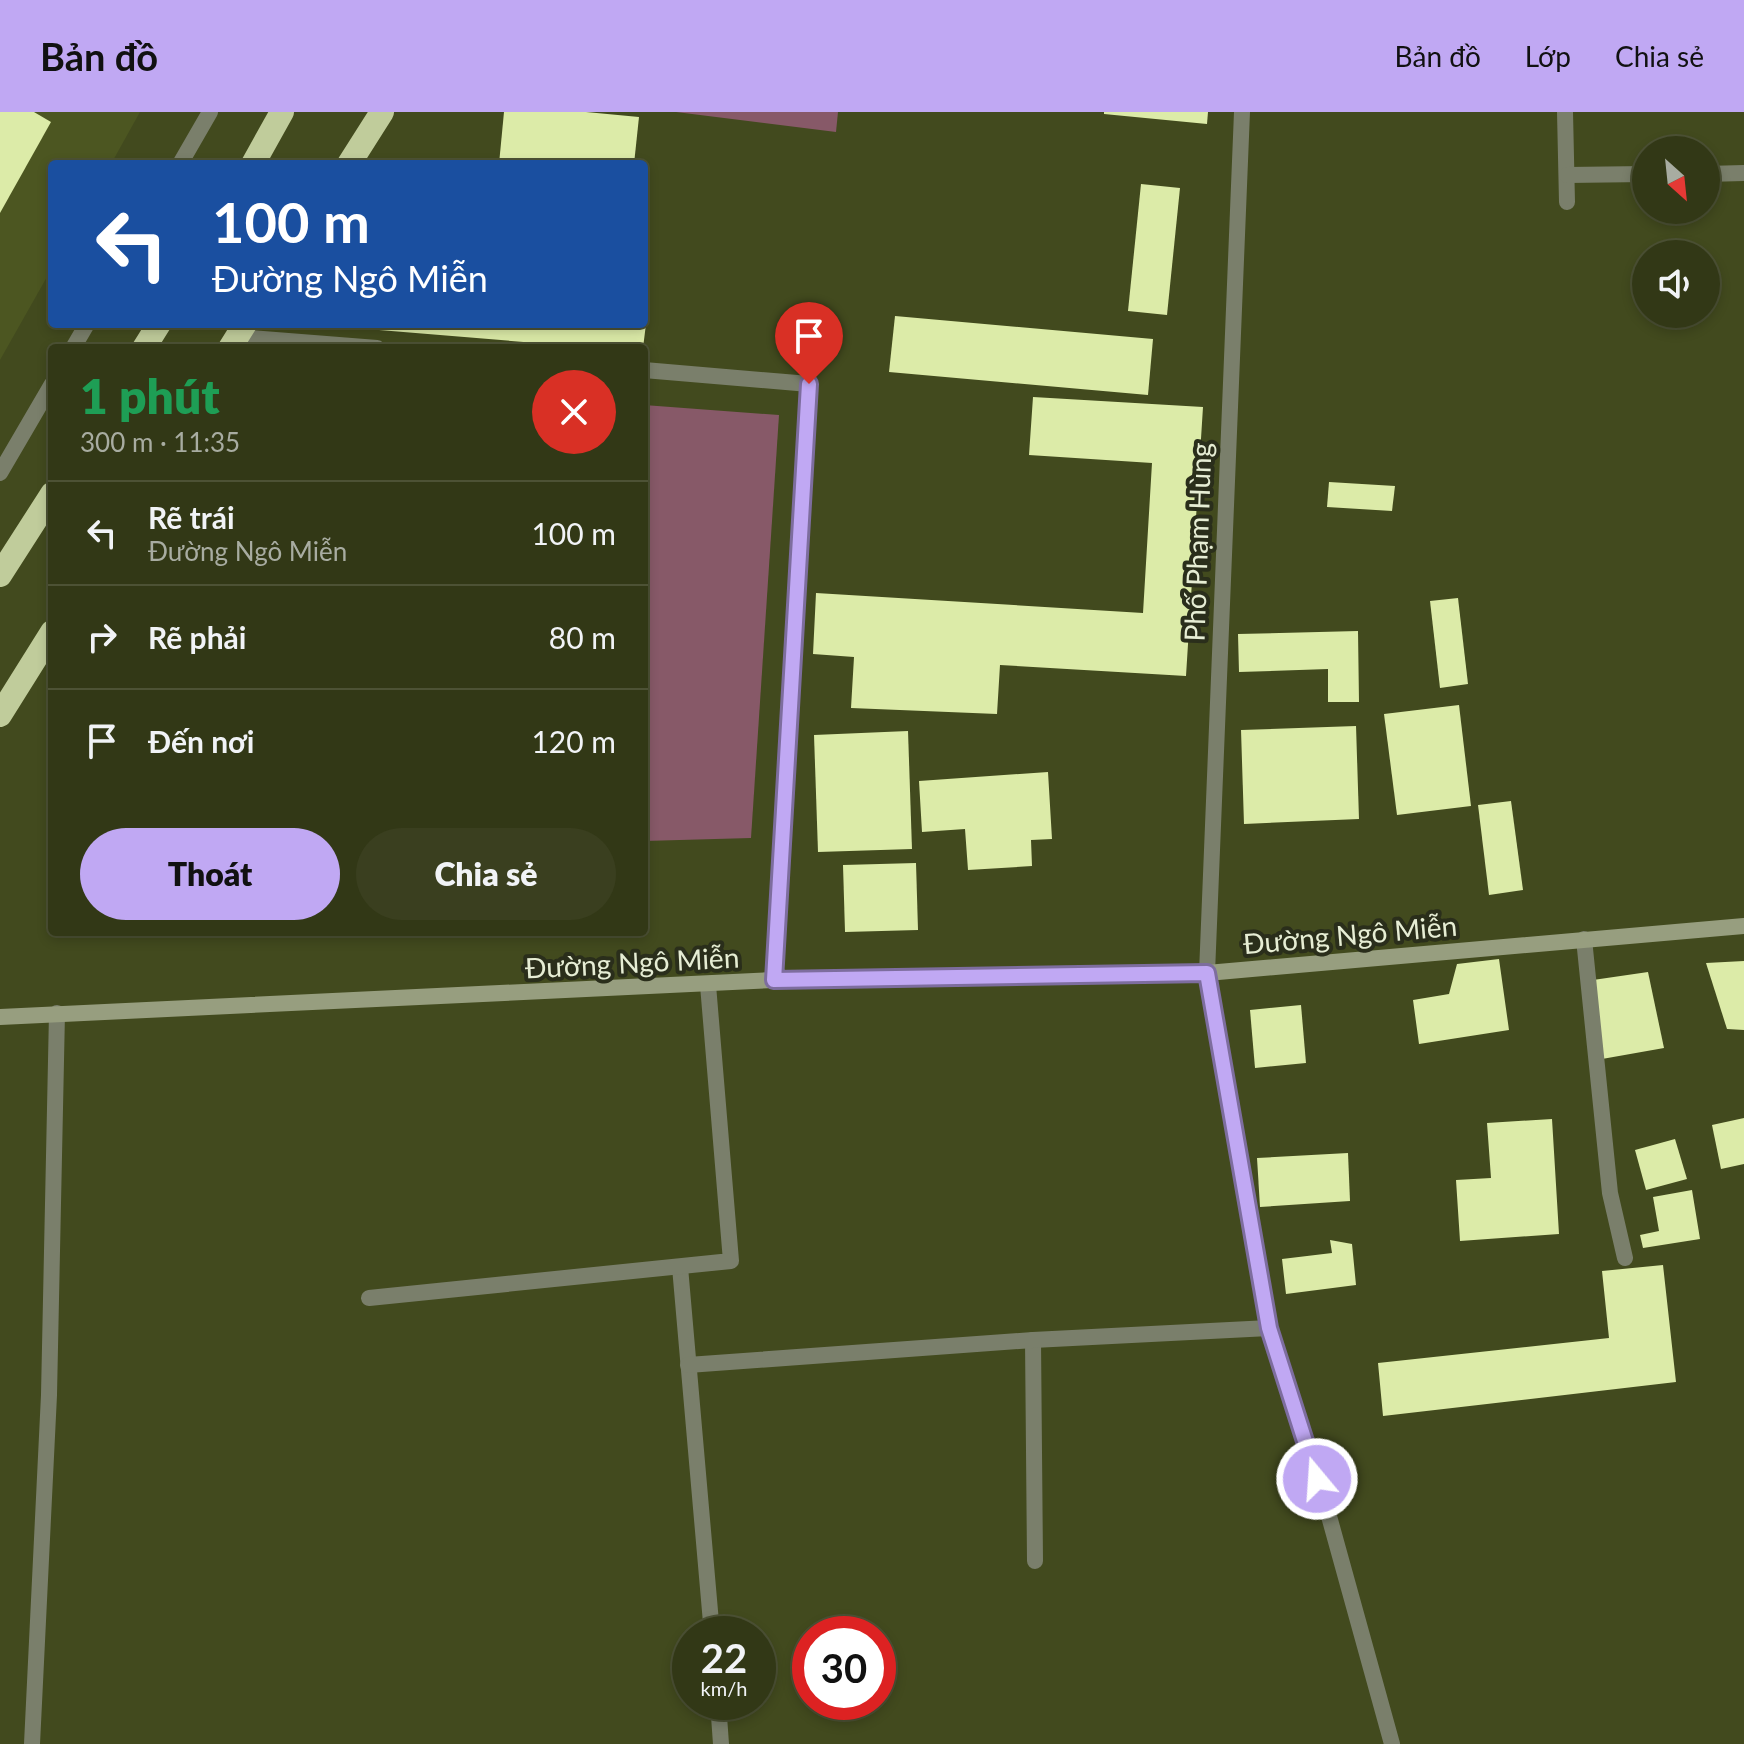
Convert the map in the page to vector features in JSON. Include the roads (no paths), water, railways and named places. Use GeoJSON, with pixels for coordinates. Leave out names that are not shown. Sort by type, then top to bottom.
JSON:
{"type":"FeatureCollection","features":[{"type":"Feature","properties":{"kind":"highway"},"geometry":{"type":"LineString","coordinates":[[255,160],[282,112]]}},
{"type":"Feature","properties":{"kind":"highway"},"geometry":{"type":"LineString","coordinates":[[352,160],[382,112]]}},
{"type":"Feature","properties":{"kind":"highway"},"geometry":{"type":"LineString","coordinates":[[0,575],[48,500]]}},
{"type":"Feature","properties":{"kind":"highway"},"geometry":{"type":"LineString","coordinates":[[0,715],[48,638]]}},
{"type":"Feature","properties":{"kind":"street"},"geometry":{"type":"LineString","coordinates":[[182,160],[210,112]]}},
{"type":"Feature","properties":{"kind":"street","name":"Phố Phạm Hùng"},"geometry":{"type":"LineString","coordinates":[[1242,112],[1207,973],[1269,1328],[1327,1509],[1392,1744]]}},
{"type":"Feature","properties":{"kind":"street"},"geometry":{"type":"LineString","coordinates":[[1565,112],[1567,202]]}},
{"type":"Feature","properties":{"kind":"street"},"geometry":{"type":"LineString","coordinates":[[1720,174],[1744,173]]}},
{"type":"Feature","properties":{"kind":"street"},"geometry":{"type":"LineString","coordinates":[[1567,175],[1632,174]]}},
{"type":"Feature","properties":{"kind":"street"},"geometry":{"type":"LineString","coordinates":[[238,336],[331,344]]}},
{"type":"Feature","properties":{"kind":"street"},"geometry":{"type":"LineString","coordinates":[[648,370],[809,384],[774,980]]}},
{"type":"Feature","properties":{"kind":"street"},"geometry":{"type":"LineString","coordinates":[[0,473],[48,391]]}},
{"type":"Feature","properties":{"kind":"street","name":"Đường Ngô Miễn"},"geometry":{"type":"LineString","coordinates":[[0,1017],[774,980],[1207,973],[1744,926]]}},
{"type":"Feature","properties":{"kind":"street"},"geometry":{"type":"LineString","coordinates":[[1584,939],[1610,1193],[1625,1258]]}},
{"type":"Feature","properties":{"kind":"street"},"geometry":{"type":"LineString","coordinates":[[369,1298],[731,1261],[708,985]]}},
{"type":"Feature","properties":{"kind":"street"},"geometry":{"type":"LineString","coordinates":[[32,1744],[49,1395],[57,1013]]}},
{"type":"Feature","properties":{"kind":"street"},"geometry":{"type":"LineString","coordinates":[[680,1267],[710,1616]]}},
{"type":"Feature","properties":{"kind":"street"},"geometry":{"type":"LineString","coordinates":[[688,1365],[1033,1340],[1269,1328]]}},
{"type":"Feature","properties":{"kind":"street"},"geometry":{"type":"LineString","coordinates":[[1033,1340],[1035,1561]]}},
{"type":"Feature","properties":{"kind":"street"},"geometry":{"type":"LineString","coordinates":[[719,1720],[721,1744]]}}]}
